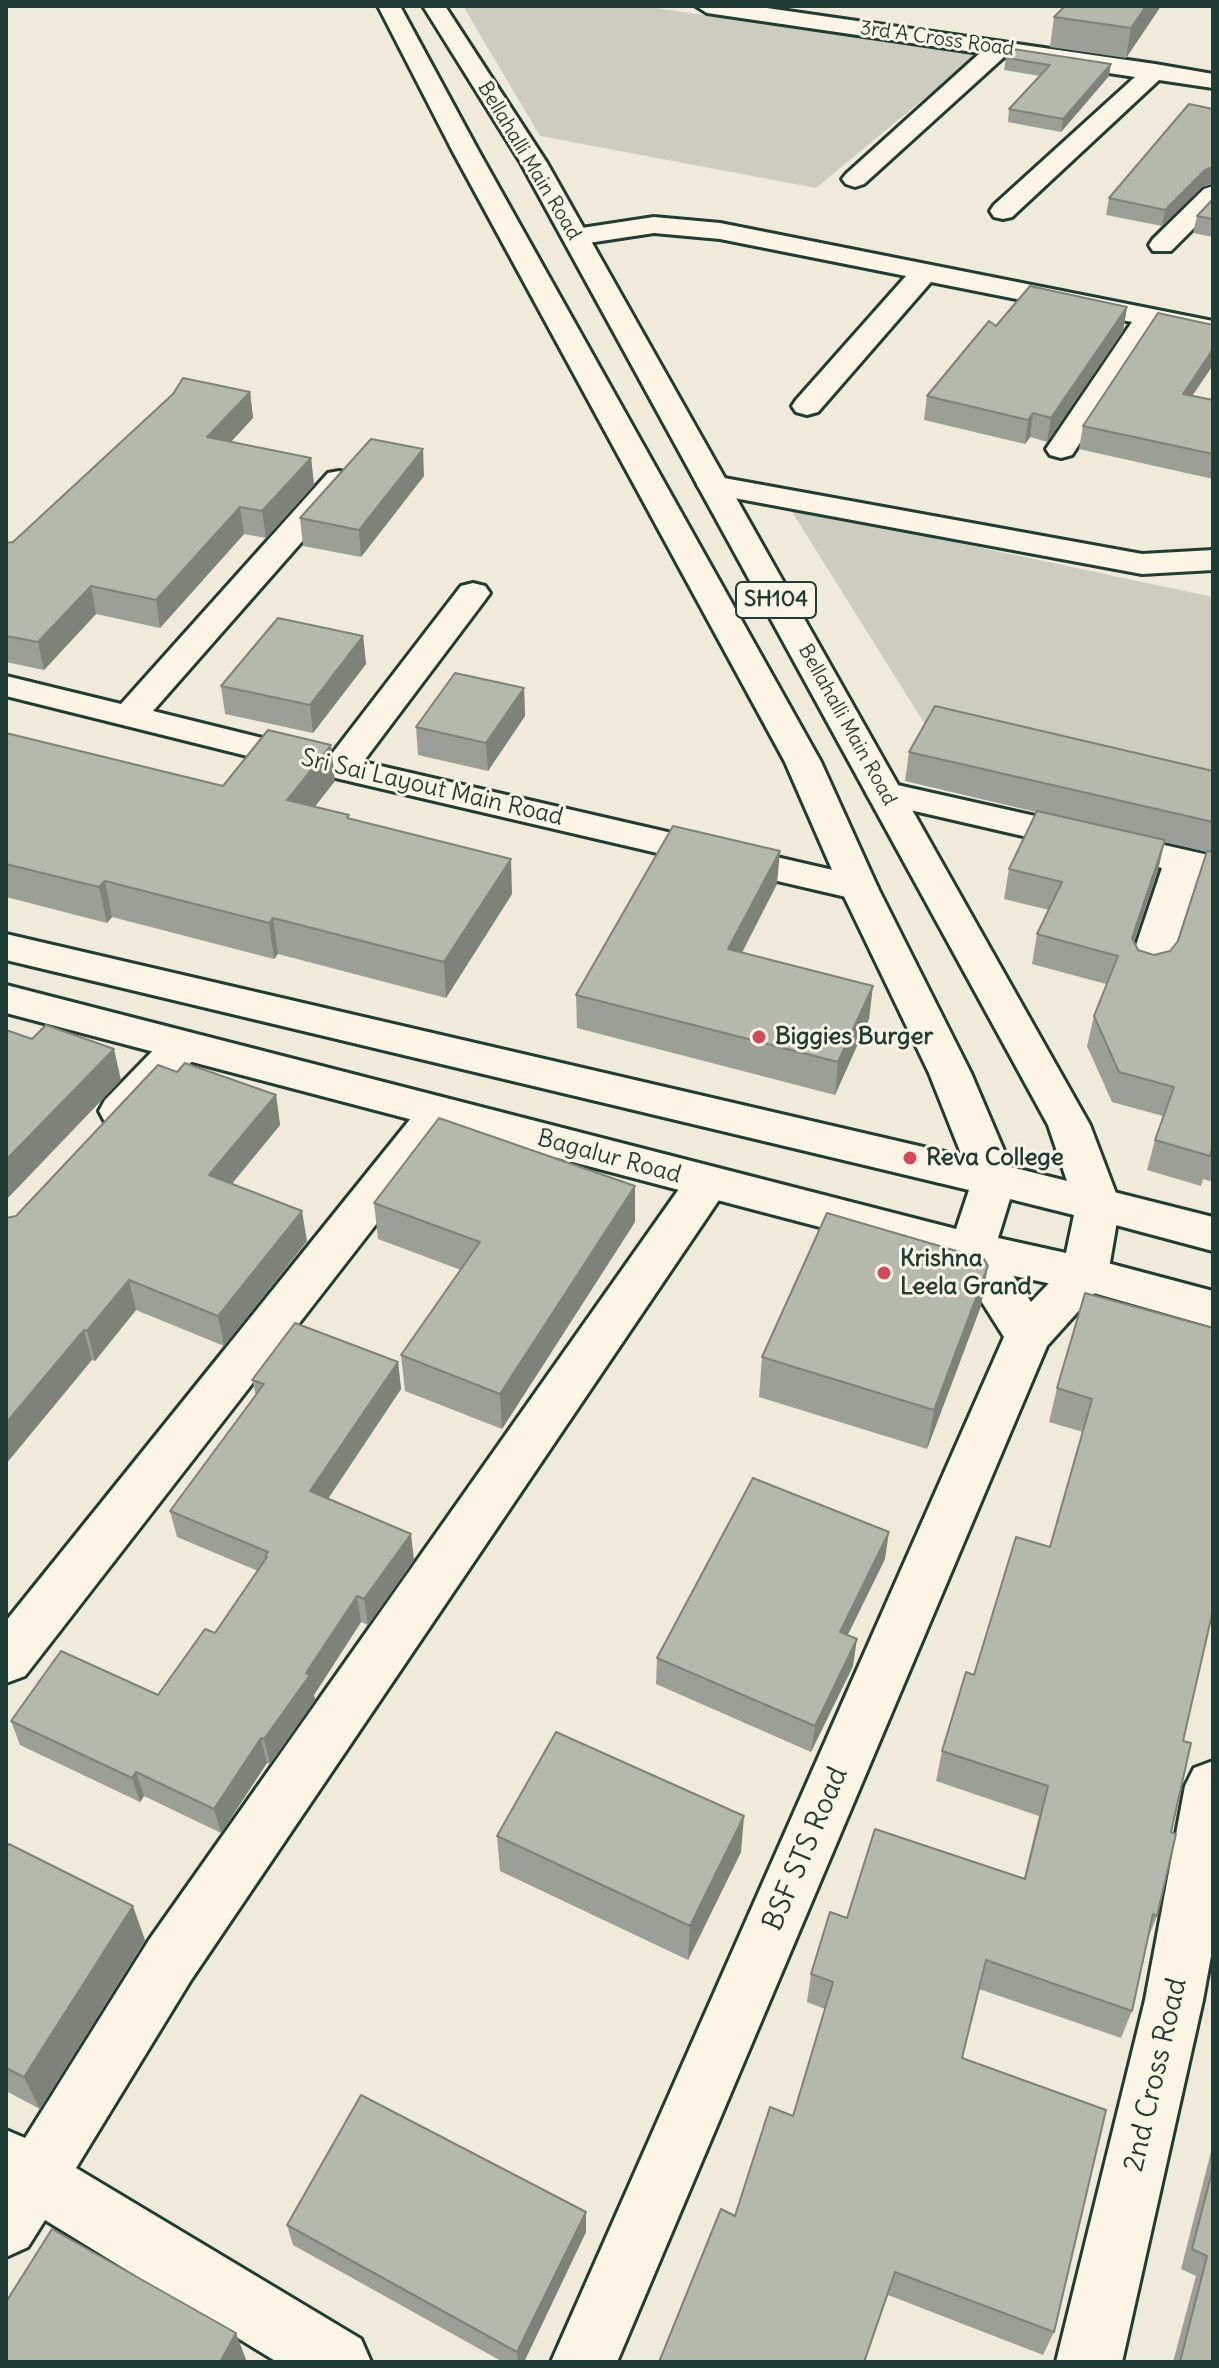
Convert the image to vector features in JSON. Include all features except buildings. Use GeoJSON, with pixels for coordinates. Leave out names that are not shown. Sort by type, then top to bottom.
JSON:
{"type":"FeatureCollection","features":[{"type":"Feature","properties":{"kind":"street","name":"Bellahalli Main Road"},"geometry":{"type":"LineString","coordinates":[[389,6],[472,164],[803,762],[859,888],[950,1073],[994,1180]]}},
{"type":"Feature","properties":{"kind":"street","name":"Bellahalli Main Road"},"geometry":{"type":"LineString","coordinates":[[434,6],[534,163],[1069,1125],[1098,1204]]}},
{"type":"Feature","properties":{"kind":"street","name":"3rd A Cross Road"},"geometry":{"type":"LineString","coordinates":[[707,6],[1213,81]]}},
{"type":"Feature","properties":{"kind":"street"},"geometry":{"type":"LineString","coordinates":[[1027,52],[1046,34]]}},
{"type":"Feature","properties":{"kind":"street"},"geometry":{"type":"LineString","coordinates":[[855,179],[1000,48]]}},
{"type":"Feature","properties":{"kind":"street"},"geometry":{"type":"LineString","coordinates":[[1003,211],[1155,71]]}},
{"type":"Feature","properties":{"kind":"street"},"geometry":{"type":"LineString","coordinates":[[1162,245],[1213,194]]}},
{"type":"Feature","properties":{"kind":"street"},"geometry":{"type":"LineString","coordinates":[[575,237],[654,225],[686,226],[926,270],[1213,330]]}},
{"type":"Feature","properties":{"kind":"street"},"geometry":{"type":"LineString","coordinates":[[807,406],[926,270]]}},
{"type":"Feature","properties":{"kind":"street"},"geometry":{"type":"LineString","coordinates":[[1061,449],[1149,317]]}},
{"type":"Feature","properties":{"kind":"street"},"geometry":{"type":"LineString","coordinates":[[131,714],[363,454]]}},
{"type":"Feature","properties":{"kind":"street"},"geometry":{"type":"LineString","coordinates":[[713,485],[1142,564],[1213,560]]}},
{"type":"Feature","properties":{"kind":"street"},"geometry":{"type":"LineString","coordinates":[[340,768],[473,593]]}},
{"type":"Feature","properties":{"kind":"street","name":"Sri Sai Layout Main Road"},"geometry":{"type":"LineString","coordinates":[[6,686],[131,714],[340,768],[859,888]]}},
{"type":"Feature","properties":{"kind":"street"},"geometry":{"type":"LineString","coordinates":[[884,793],[1199,865],[1148,969]]}},
{"type":"Feature","properties":{"kind":"street"},"geometry":{"type":"LineString","coordinates":[[6,947],[1098,1204],[1213,1234]]}},
{"type":"Feature","properties":{"kind":"street","name":"Bagalur Road"},"geometry":{"type":"LineString","coordinates":[[6,999],[707,1183],[972,1250],[1085,1274],[1213,1309]]}},
{"type":"Feature","properties":{"kind":"street"},"geometry":{"type":"LineString","coordinates":[[94,1139],[182,1046]]}},
{"type":"Feature","properties":{"kind":"street"},"geometry":{"type":"LineString","coordinates":[[6,1660],[439,1113]]}},
{"type":"Feature","properties":{"kind":"street"},"geometry":{"type":"LineString","coordinates":[[994,1180],[972,1250],[1028,1336]]}},
{"type":"Feature","properties":{"kind":"street"},"geometry":{"type":"LineString","coordinates":[[338,2362],[16,2188],[707,1183]]}},
{"type":"Feature","properties":{"kind":"street"},"geometry":{"type":"LineString","coordinates":[[1085,1274],[1098,1204]]}},
{"type":"Feature","properties":{"kind":"street","name":"BSF STS Road"},"geometry":{"type":"LineString","coordinates":[[584,2362],[1028,1336],[1085,1274]]}},
{"type":"Feature","properties":{"kind":"street","name":"2nd Cross Road"},"geometry":{"type":"LineString","coordinates":[[1089,2362],[1174,2000],[1213,1786]]}},
{"type":"Feature","properties":{"kind":"shaded area"},"geometry":{"type":"Polygon","coordinates":[[[463,6],[642,6],[977,55],[816,188],[540,136],[463,6]]]}},
{"type":"Feature","properties":{"kind":"shaded area"},"geometry":{"type":"Polygon","coordinates":[[[789,507],[1213,597],[1213,799],[931,734],[789,507]]]}},
{"type":"Feature","properties":{"kind":"place","name":"Biggies Burger"},"geometry":{"type":"Point","coordinates":[759,1037]}},
{"type":"Feature","properties":{"kind":"place","name":"Reva College"},"geometry":{"type":"Point","coordinates":[910,1158]}},
{"type":"Feature","properties":{"kind":"place","name":"Krishna Leela Grand"},"geometry":{"type":"Point","coordinates":[884,1273]}}]}
